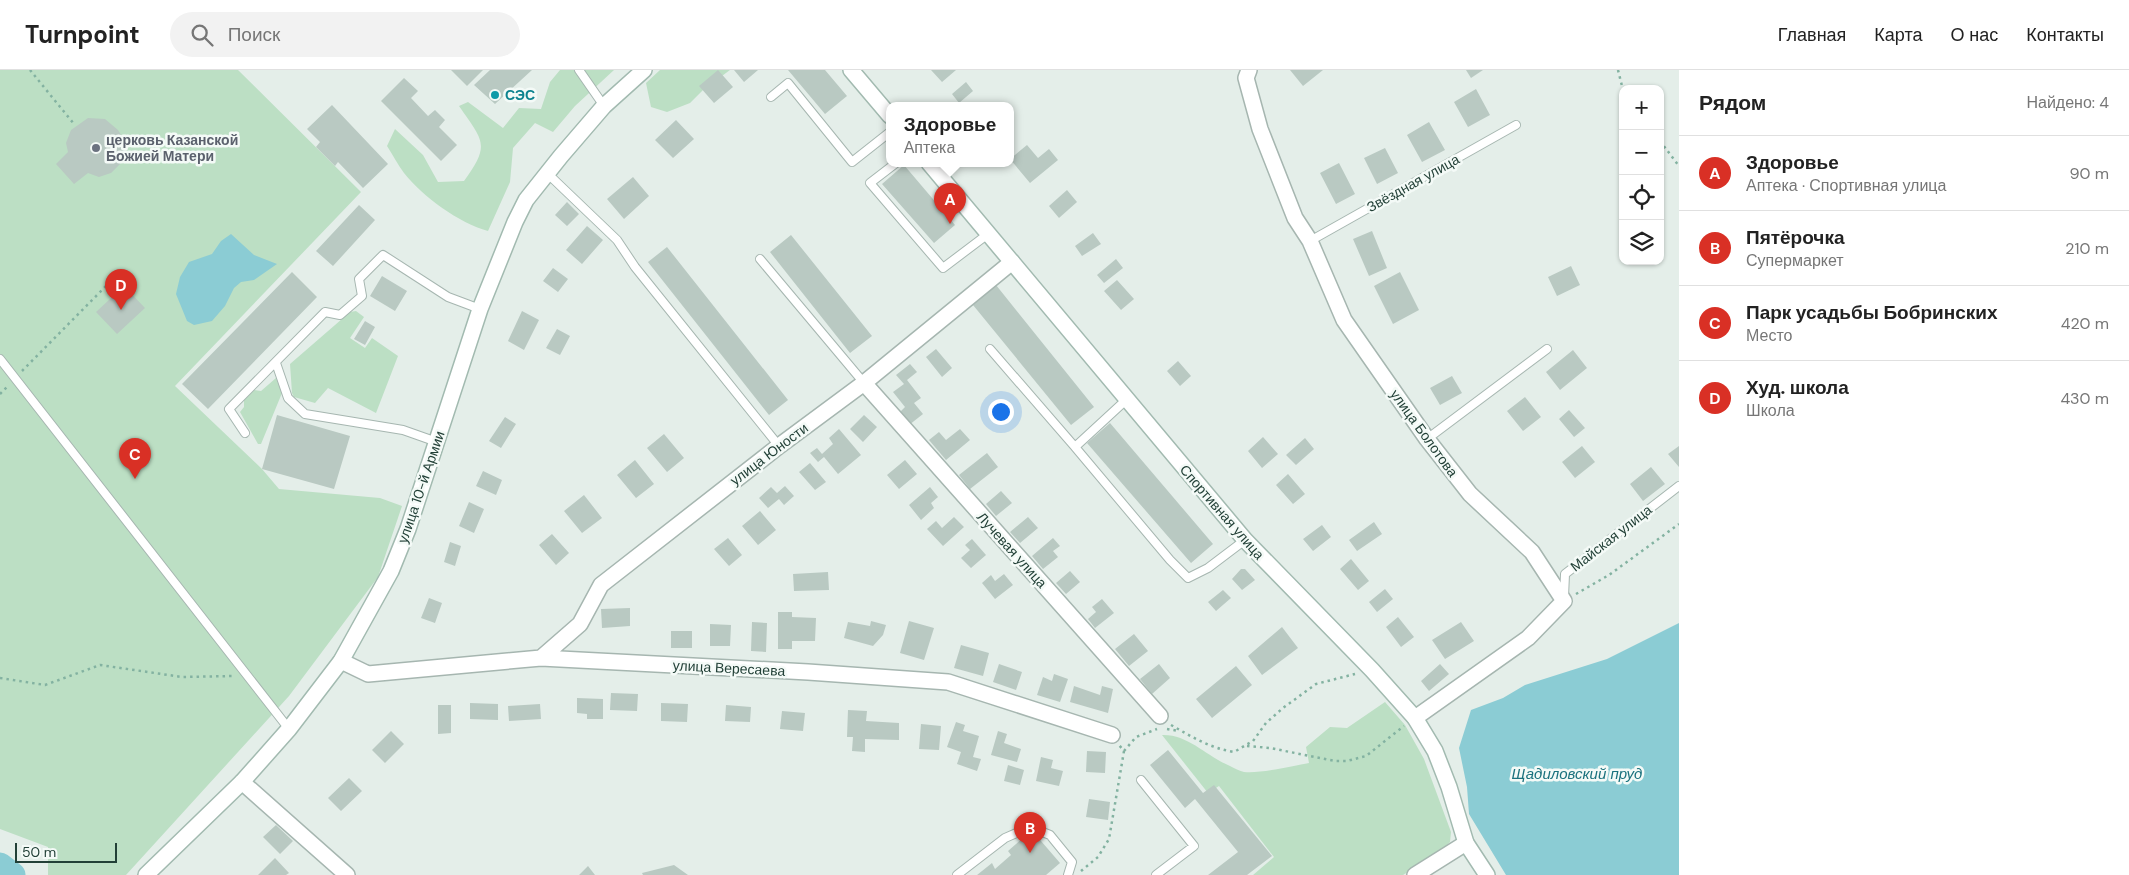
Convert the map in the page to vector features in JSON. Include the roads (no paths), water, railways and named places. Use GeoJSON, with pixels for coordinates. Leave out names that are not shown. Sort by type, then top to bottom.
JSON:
{"type":"FeatureCollection","features":[{"type":"Feature","properties":{"kind":"street","name":"улица 10-й Армии"},"geometry":{"type":"LineString","coordinates":[[146,875],[242,782],[289,729],[342,661],[391,571],[408,529],[480,308],[526,200],[604,106],[644,70]]}},
{"type":"Feature","properties":{"kind":"street"},"geometry":{"type":"LineString","coordinates":[[851,70],[886,111]]}},
{"type":"Feature","properties":{"kind":"street","name":"улица Болотова"},"geometry":{"type":"LineString","coordinates":[[1249,70],[1246,78],[1260,129],[1295,218],[1310,241],[1344,320],[1427,439],[1470,494],[1532,552],[1564,601]]}},
{"type":"Feature","properties":{"kind":"street","name":"Спортивная улица"},"geometry":{"type":"LineString","coordinates":[[932,167],[1245,540],[1372,670],[1415,718],[1438,760],[1449,787],[1466,843],[1487,875]]}},
{"type":"Feature","properties":{"kind":"street","name":"улица Юности"},"geometry":{"type":"LineString","coordinates":[[541,658],[580,624],[601,585],[779,446],[864,383],[1012,262]]}},
{"type":"Feature","properties":{"kind":"street","name":"Лучевая улица"},"geometry":{"type":"LineString","coordinates":[[864,383],[1160,716]]}},
{"type":"Feature","properties":{"kind":"street"},"geometry":{"type":"LineString","coordinates":[[1415,718],[1528,638],[1564,601]]}},
{"type":"Feature","properties":{"kind":"street","name":"улица Вересаева"},"geometry":{"type":"LineString","coordinates":[[342,661],[368,674],[541,658],[808,672],[948,682],[1112,735]]}},
{"type":"Feature","properties":{"kind":"street"},"geometry":{"type":"LineString","coordinates":[[242,782],[347,875]]}},
{"type":"Feature","properties":{"kind":"street"},"geometry":{"type":"LineString","coordinates":[[1415,875],[1466,843]]}},
{"type":"Feature","properties":{"kind":"lane"},"geometry":{"type":"LineString","coordinates":[[579,70],[604,106]]}},
{"type":"Feature","properties":{"kind":"lane"},"geometry":{"type":"LineString","coordinates":[[771,97],[788,83],[852,162],[886,135]]}},
{"type":"Feature","properties":{"kind":"lane","name":"Звёздная улица"},"geometry":{"type":"LineString","coordinates":[[1310,241],[1516,125]]}},
{"type":"Feature","properties":{"kind":"lane"},"geometry":{"type":"LineString","coordinates":[[891,167],[870,183],[943,268],[988,234]]}},
{"type":"Feature","properties":{"kind":"lane"},"geometry":{"type":"LineString","coordinates":[[547,173],[617,240],[635,267],[779,446]]}},
{"type":"Feature","properties":{"kind":"lane"},"geometry":{"type":"LineString","coordinates":[[245,433],[229,409],[326,312],[340,315],[362,296],[358,280],[383,255],[448,297],[480,308]]}},
{"type":"Feature","properties":{"kind":"lane"},"geometry":{"type":"LineString","coordinates":[[760,259],[864,383]]}},
{"type":"Feature","properties":{"kind":"lane"},"geometry":{"type":"LineString","coordinates":[[990,349],[1076,447],[1170,560],[1188,578],[1208,568],[1245,540]]}},
{"type":"Feature","properties":{"kind":"lane"},"geometry":{"type":"LineString","coordinates":[[1427,439],[1547,349]]}},
{"type":"Feature","properties":{"kind":"lane"},"geometry":{"type":"LineString","coordinates":[[0,359],[289,729]]}},
{"type":"Feature","properties":{"kind":"lane"},"geometry":{"type":"LineString","coordinates":[[276,363],[288,398],[305,414],[403,430],[437,442]]}},
{"type":"Feature","properties":{"kind":"lane"},"geometry":{"type":"LineString","coordinates":[[1076,447],[1126,400]]}},
{"type":"Feature","properties":{"kind":"lane","name":"Майская улица"},"geometry":{"type":"LineString","coordinates":[[1564,601],[1565,574],[1679,486]]}},
{"type":"Feature","properties":{"kind":"lane"},"geometry":{"type":"LineString","coordinates":[[1141,780],[1194,846],[1156,875]]}},
{"type":"Feature","properties":{"kind":"lane"},"geometry":{"type":"LineString","coordinates":[[957,875],[1005,838],[1030,827],[1050,836],[1072,862],[1068,875]]}},
{"type":"Feature","properties":{"kind":"water"},"geometry":{"type":"Polygon","coordinates":[[[231,234],[254,255],[277,264],[254,280],[241,282],[234,288],[225,306],[212,321],[194,325],[187,321],[176,294],[180,277],[189,262],[212,254],[221,241],[231,234]]]}},
{"type":"Feature","properties":{"kind":"water","name":"Щадиловский пруд"},"geometry":{"type":"Polygon","coordinates":[[[1679,623],[1679,875],[1506,875],[1469,814],[1467,787],[1459,748],[1471,710],[1503,698],[1525,685],[1607,659],[1679,623]]]}},
{"type":"Feature","properties":{"kind":"waterway"},"geometry":{"type":"LineString","coordinates":[[0,865],[13,875]]}},
{"type":"Feature","properties":{"kind":"place","name":"СЭС"},"geometry":{"type":"Point","coordinates":[495,95]}},
{"type":"Feature","properties":{"kind":"place","name":"церковь Казанской Божией Матери"},"geometry":{"type":"Point","coordinates":[96,148]}},
{"type":"Feature","properties":{"kind":"place","name":"Здоровье"},"geometry":{"type":"Point","coordinates":[950,224]}},
{"type":"Feature","properties":{"kind":"place","name":"Худ. школа"},"geometry":{"type":"Point","coordinates":[121,310]}},
{"type":"Feature","properties":{"kind":"place","name":"Парк усадьбы Бобринских"},"geometry":{"type":"Point","coordinates":[135,479]}},
{"type":"Feature","properties":{"kind":"place","name":"Пятёрочка"},"geometry":{"type":"Point","coordinates":[1030,853]}}]}
